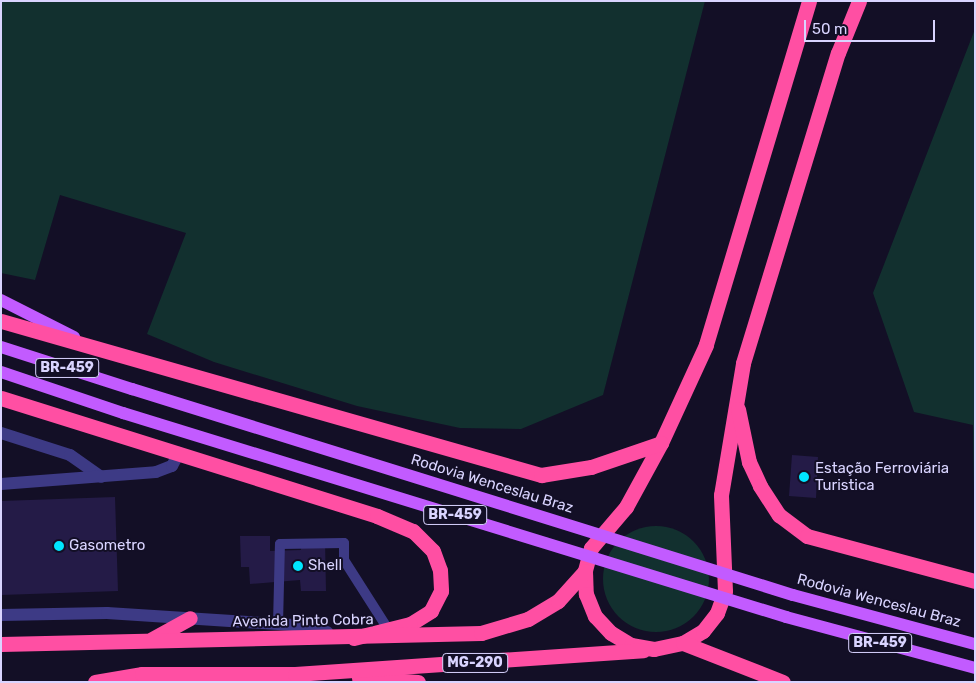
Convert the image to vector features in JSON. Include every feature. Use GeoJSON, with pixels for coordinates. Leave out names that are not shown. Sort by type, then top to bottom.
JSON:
{"type":"FeatureCollection","features":[{"type":"Feature","properties":{"kind":"highway"},"geometry":{"type":"LineString","coordinates":[[809,1],[715,320],[661,443],[626,507],[591,548],[585,571],[589,601],[611,633],[631,645],[654,649],[683,643],[703,631],[717,613],[725,592],[719,524],[736,397],[768,275],[838,53],[860,1]]}},
{"type":"Feature","properties":{"kind":"highway","name":"BR-459"},"geometry":{"type":"LineString","coordinates":[[1,321],[541,475],[591,467],[661,443]]}},
{"type":"Feature","properties":{"kind":"highway"},"geometry":{"type":"LineString","coordinates":[[736,397],[749,462],[760,486],[779,515],[807,536],[975,581]]}},
{"type":"Feature","properties":{"kind":"highway"},"geometry":{"type":"LineString","coordinates":[[1,398],[377,516],[413,531],[433,551],[440,570],[441,591],[431,611],[388,629],[354,638]]}},
{"type":"Feature","properties":{"kind":"highway","name":"Avenida Pinto Cobra"},"geometry":{"type":"LineString","coordinates":[[1,644],[354,638],[481,633],[528,619],[558,601],[585,571]]}},
{"type":"Feature","properties":{"kind":"highway"},"geometry":{"type":"LineString","coordinates":[[148,641],[190,618]]}},
{"type":"Feature","properties":{"kind":"highway"},"geometry":{"type":"LineString","coordinates":[[683,643],[783,682]]}},
{"type":"Feature","properties":{"kind":"highway","name":"MG-290"},"geometry":{"type":"LineString","coordinates":[[95,682],[151,673],[295,674],[654,649]]}},
{"type":"Feature","properties":{"kind":"highway"},"geometry":{"type":"LineString","coordinates":[[295,674],[418,682]]}},
{"type":"Feature","properties":{"kind":"main road"},"geometry":{"type":"LineString","coordinates":[[1,300],[92,347]]}},
{"type":"Feature","properties":{"kind":"main road","name":"Rodovia Wenceslau Braz"},"geometry":{"type":"LineString","coordinates":[[1,347],[793,595],[975,644]]}},
{"type":"Feature","properties":{"kind":"main road","name":"BR-459"},"geometry":{"type":"LineString","coordinates":[[1,372],[123,412],[786,617],[975,668]]}},
{"type":"Feature","properties":{"kind":"street"},"geometry":{"type":"LineString","coordinates":[[1,433],[70,455],[101,477]]}},
{"type":"Feature","properties":{"kind":"street"},"geometry":{"type":"LineString","coordinates":[[1,484],[156,472],[172,466],[179,453]]}},
{"type":"Feature","properties":{"kind":"street"},"geometry":{"type":"LineString","coordinates":[[1,615],[107,613],[190,618],[278,624],[354,638]]}},
{"type":"Feature","properties":{"kind":"lane"},"geometry":{"type":"LineString","coordinates":[[278,624],[280,544],[344,543],[344,560],[388,629]]}},
{"type":"Feature","properties":{"kind":"green space"},"geometry":{"type":"Polygon","coordinates":[[[1,1],[705,1],[603,395],[521,429],[460,428],[357,406],[214,362],[147,334],[186,233],[60,195],[35,280],[1,273],[1,1]]]}},
{"type":"Feature","properties":{"kind":"green space"},"geometry":{"type":"Polygon","coordinates":[[[975,29],[975,559],[973,425],[914,412],[873,293],[975,29]]]}},
{"type":"Feature","properties":{"kind":"green space"},"geometry":{"type":"Polygon","coordinates":[[[656,526],[676,530],[693,542],[705,559],[709,579],[705,599],[693,616],[676,628],[656,632],[636,628],[619,616],[607,599],[603,579],[607,559],[619,542],[636,530],[656,526]]]}},
{"type":"Feature","properties":{"kind":"building","name":"Estação Ferroviária Turistica"},"geometry":{"type":"Polygon","coordinates":[[[792,455],[818,457],[816,498],[789,496],[792,455]]]}},
{"type":"Feature","properties":{"kind":"building","name":"Gasometro"},"geometry":{"type":"Polygon","coordinates":[[[115,497],[118,591],[1,595],[1,501],[115,497]]]}},
{"type":"Feature","properties":{"kind":"building","name":"Shell"},"geometry":{"type":"Polygon","coordinates":[[[240,536],[270,536],[270,551],[301,550],[301,541],[325,540],[326,591],[301,591],[300,580],[250,584],[249,567],[241,567],[240,536]]]}},
{"type":"Feature","properties":{"kind":"place","name":"Estação Ferroviária Turistica"},"geometry":{"type":"Point","coordinates":[804,477]}},
{"type":"Feature","properties":{"kind":"place","name":"Gasometro"},"geometry":{"type":"Point","coordinates":[59,546]}},
{"type":"Feature","properties":{"kind":"place","name":"Shell"},"geometry":{"type":"Point","coordinates":[298,566]}}]}
